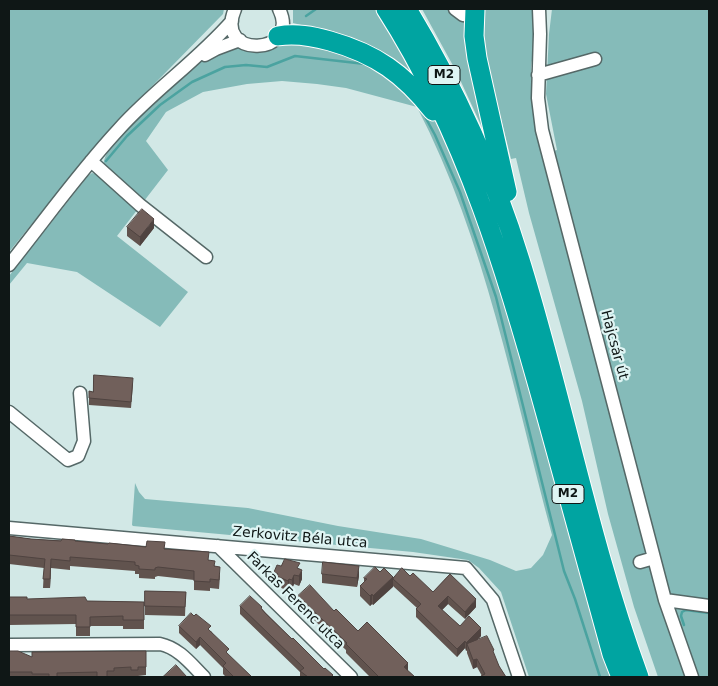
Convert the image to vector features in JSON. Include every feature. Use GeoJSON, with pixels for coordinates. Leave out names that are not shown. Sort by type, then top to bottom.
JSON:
{"type":"FeatureCollection","features":[{"type":"Feature","properties":{"kind":"highway","name":"M2"},"geometry":{"type":"LineString","coordinates":[[386,9],[414,56],[455,139],[485,213],[518,310],[612,654],[621,677]]}},
{"type":"Feature","properties":{"kind":"highway","name":"M2"},"geometry":{"type":"LineString","coordinates":[[407,9],[446,79],[477,144],[501,203],[520,259],[604,573],[639,677]]}},
{"type":"Feature","properties":{"kind":"highway"},"geometry":{"type":"LineString","coordinates":[[475,12],[474,36],[477,58],[512,209],[520,259]]}},
{"type":"Feature","properties":{"kind":"highway"},"geometry":{"type":"LineString","coordinates":[[282,18],[294,34],[344,45],[382,62],[419,92],[455,139]]}},
{"type":"Feature","properties":{"kind":"street"},"geometry":{"type":"LineString","coordinates":[[235,9],[232,28],[240,40],[247,45],[255,47],[264,46],[271,42],[282,18]]}},
{"type":"Feature","properties":{"kind":"street"},"geometry":{"type":"LineString","coordinates":[[455,9],[463,16],[475,12]]}},
{"type":"Feature","properties":{"kind":"street","name":"Hajcsár út"},"geometry":{"type":"LineString","coordinates":[[538,11],[540,34],[538,98],[547,151],[665,600],[692,677]]}},
{"type":"Feature","properties":{"kind":"street"},"geometry":{"type":"LineString","coordinates":[[9,265],[119,128],[188,65],[232,21]]}},
{"type":"Feature","properties":{"kind":"street"},"geometry":{"type":"LineString","coordinates":[[188,65],[216,49],[240,40]]}},
{"type":"Feature","properties":{"kind":"street"},"geometry":{"type":"LineString","coordinates":[[538,75],[595,59]]}},
{"type":"Feature","properties":{"kind":"street"},"geometry":{"type":"LineString","coordinates":[[91,161],[140,205],[206,257]]}},
{"type":"Feature","properties":{"kind":"street"},"geometry":{"type":"LineString","coordinates":[[9,412],[68,460],[78,456],[84,440],[80,393]]}},
{"type":"Feature","properties":{"kind":"street","name":"Zerkovitz Béla utca"},"geometry":{"type":"LineString","coordinates":[[9,528],[466,568],[493,600],[519,677]]}},
{"type":"Feature","properties":{"kind":"street","name":"Farkas Ferenc utca"},"geometry":{"type":"LineString","coordinates":[[218,546],[351,677]]}},
{"type":"Feature","properties":{"kind":"street"},"geometry":{"type":"LineString","coordinates":[[640,562],[654,558]]}},
{"type":"Feature","properties":{"kind":"street"},"geometry":{"type":"LineString","coordinates":[[665,600],[709,606]]}},
{"type":"Feature","properties":{"kind":"street"},"geometry":{"type":"LineString","coordinates":[[9,645],[160,644],[169,646],[180,654],[204,677]]}},
{"type":"Feature","properties":{"kind":"shaded area"},"geometry":{"type":"Polygon","coordinates":[[[9,9],[224,9],[223,14],[115,124],[9,252],[9,9]]]}},
{"type":"Feature","properties":{"kind":"shaded area"},"geometry":{"type":"Polygon","coordinates":[[[293,9],[380,9],[428,92],[407,70],[379,50],[352,39],[293,23],[293,9]]]}},
{"type":"Feature","properties":{"kind":"shaded area"},"geometry":{"type":"Polygon","coordinates":[[[422,9],[471,9],[492,149],[456,71],[422,9]]]}},
{"type":"Feature","properties":{"kind":"shaded area"},"geometry":{"type":"Polygon","coordinates":[[[483,9],[532,9],[536,33],[531,67],[532,96],[545,153],[557,150],[546,94],[552,9],[709,9],[709,677],[658,677],[634,607],[608,514],[582,401],[529,213],[516,158],[511,159],[486,59],[483,9]]]}},
{"type":"Feature","properties":{"kind":"shaded area"},"geometry":{"type":"Polygon","coordinates":[[[286,38],[377,62],[431,114],[456,156],[512,310],[617,677],[529,677],[501,592],[479,568],[468,560],[413,552],[132,525],[135,483],[145,499],[248,508],[338,526],[421,539],[490,560],[516,571],[531,568],[543,555],[552,535],[496,317],[480,263],[462,210],[441,158],[417,107],[346,88],[282,81],[247,84],[203,92],[166,112],[146,141],[168,170],[117,236],[188,292],[160,327],[77,272],[27,263],[9,285],[9,276],[88,176],[92,173],[96,174],[104,166],[106,155],[116,140],[147,106],[166,89],[200,62],[220,51],[247,44],[286,38]]]}},
{"type":"Feature","properties":{"kind":"building"},"geometry":{"type":"Polygon","coordinates":[[[142,209],[154,219],[140,237],[127,227],[142,209]]]}},
{"type":"Feature","properties":{"kind":"building"},"geometry":{"type":"Polygon","coordinates":[[[94,375],[133,378],[131,402],[89,398],[89,391],[93,392],[94,375]]]}},
{"type":"Feature","properties":{"kind":"building"},"geometry":{"type":"Polygon","coordinates":[[[9,536],[146,547],[147,541],[165,542],[164,549],[209,552],[208,560],[215,561],[214,566],[220,567],[219,580],[210,579],[210,582],[194,581],[194,571],[158,567],[155,570],[139,569],[135,562],[70,557],[70,561],[51,559],[50,579],[43,579],[45,559],[9,555],[9,536]]]}},
{"type":"Feature","properties":{"kind":"building"},"geometry":{"type":"Polygon","coordinates":[[[285,559],[300,563],[297,568],[302,570],[299,576],[294,575],[292,580],[289,579],[288,581],[277,576],[278,574],[274,572],[277,565],[281,566],[285,559]]]}},
{"type":"Feature","properties":{"kind":"building"},"geometry":{"type":"Polygon","coordinates":[[[323,562],[359,566],[357,578],[322,574],[323,562]]]}},
{"type":"Feature","properties":{"kind":"building"},"geometry":{"type":"Polygon","coordinates":[[[375,567],[380,572],[384,568],[393,577],[373,596],[372,594],[370,596],[360,586],[367,579],[364,578],[375,567]]]}},
{"type":"Feature","properties":{"kind":"building"},"geometry":{"type":"Polygon","coordinates":[[[402,568],[410,576],[413,573],[433,592],[450,574],[476,599],[465,612],[448,596],[438,606],[460,626],[469,616],[481,628],[457,649],[416,609],[421,604],[393,578],[402,568]]]}},
{"type":"Feature","properties":{"kind":"building"},"geometry":{"type":"Polygon","coordinates":[[[310,585],[334,611],[336,609],[358,631],[367,622],[408,663],[404,667],[415,677],[379,677],[298,596],[310,585]]]}},
{"type":"Feature","properties":{"kind":"building"},"geometry":{"type":"Polygon","coordinates":[[[145,591],[186,592],[185,607],[145,606],[145,591]]]}},
{"type":"Feature","properties":{"kind":"building"},"geometry":{"type":"Polygon","coordinates":[[[250,596],[292,639],[333,675],[331,677],[308,677],[300,671],[304,668],[240,606],[250,596]]]}},
{"type":"Feature","properties":{"kind":"building"},"geometry":{"type":"Polygon","coordinates":[[[9,597],[27,597],[27,599],[85,597],[87,601],[144,602],[144,620],[123,620],[123,616],[90,617],[90,627],[76,627],[76,615],[9,615],[9,597]]]}},
{"type":"Feature","properties":{"kind":"building"},"geometry":{"type":"Polygon","coordinates":[[[191,613],[194,616],[196,614],[211,626],[208,629],[229,649],[226,652],[252,677],[234,677],[223,666],[226,663],[200,637],[196,642],[179,626],[191,613]]]}},
{"type":"Feature","properties":{"kind":"building"},"geometry":{"type":"Polygon","coordinates":[[[487,636],[499,666],[506,677],[481,677],[485,674],[477,659],[473,660],[467,644],[487,636]]]}},
{"type":"Feature","properties":{"kind":"building"},"geometry":{"type":"Polygon","coordinates":[[[9,651],[18,651],[32,657],[32,652],[146,651],[146,667],[138,667],[138,670],[131,670],[131,667],[114,668],[114,671],[107,671],[107,677],[97,677],[97,672],[57,673],[57,677],[49,677],[49,674],[9,672],[9,651]]]}},
{"type":"Feature","properties":{"kind":"building"},"geometry":{"type":"Polygon","coordinates":[[[176,665],[187,677],[163,677],[176,665]]]}},
{"type":"Feature","properties":{"kind":"waterway"},"geometry":{"type":"LineString","coordinates":[[306,16],[316,9]]}},
{"type":"Feature","properties":{"kind":"waterway"},"geometry":{"type":"LineString","coordinates":[[106,161],[127,136],[160,105],[192,82],[225,67],[246,65],[267,67],[295,56],[365,64]]}},
{"type":"Feature","properties":{"kind":"waterway"},"geometry":{"type":"LineString","coordinates":[[423,113],[435,135],[460,192],[496,297],[564,571],[600,677]]}},
{"type":"Feature","properties":{"kind":"waterway"},"geometry":{"type":"LineString","coordinates":[[684,625],[681,616],[682,612],[686,610],[709,613]]}}]}
